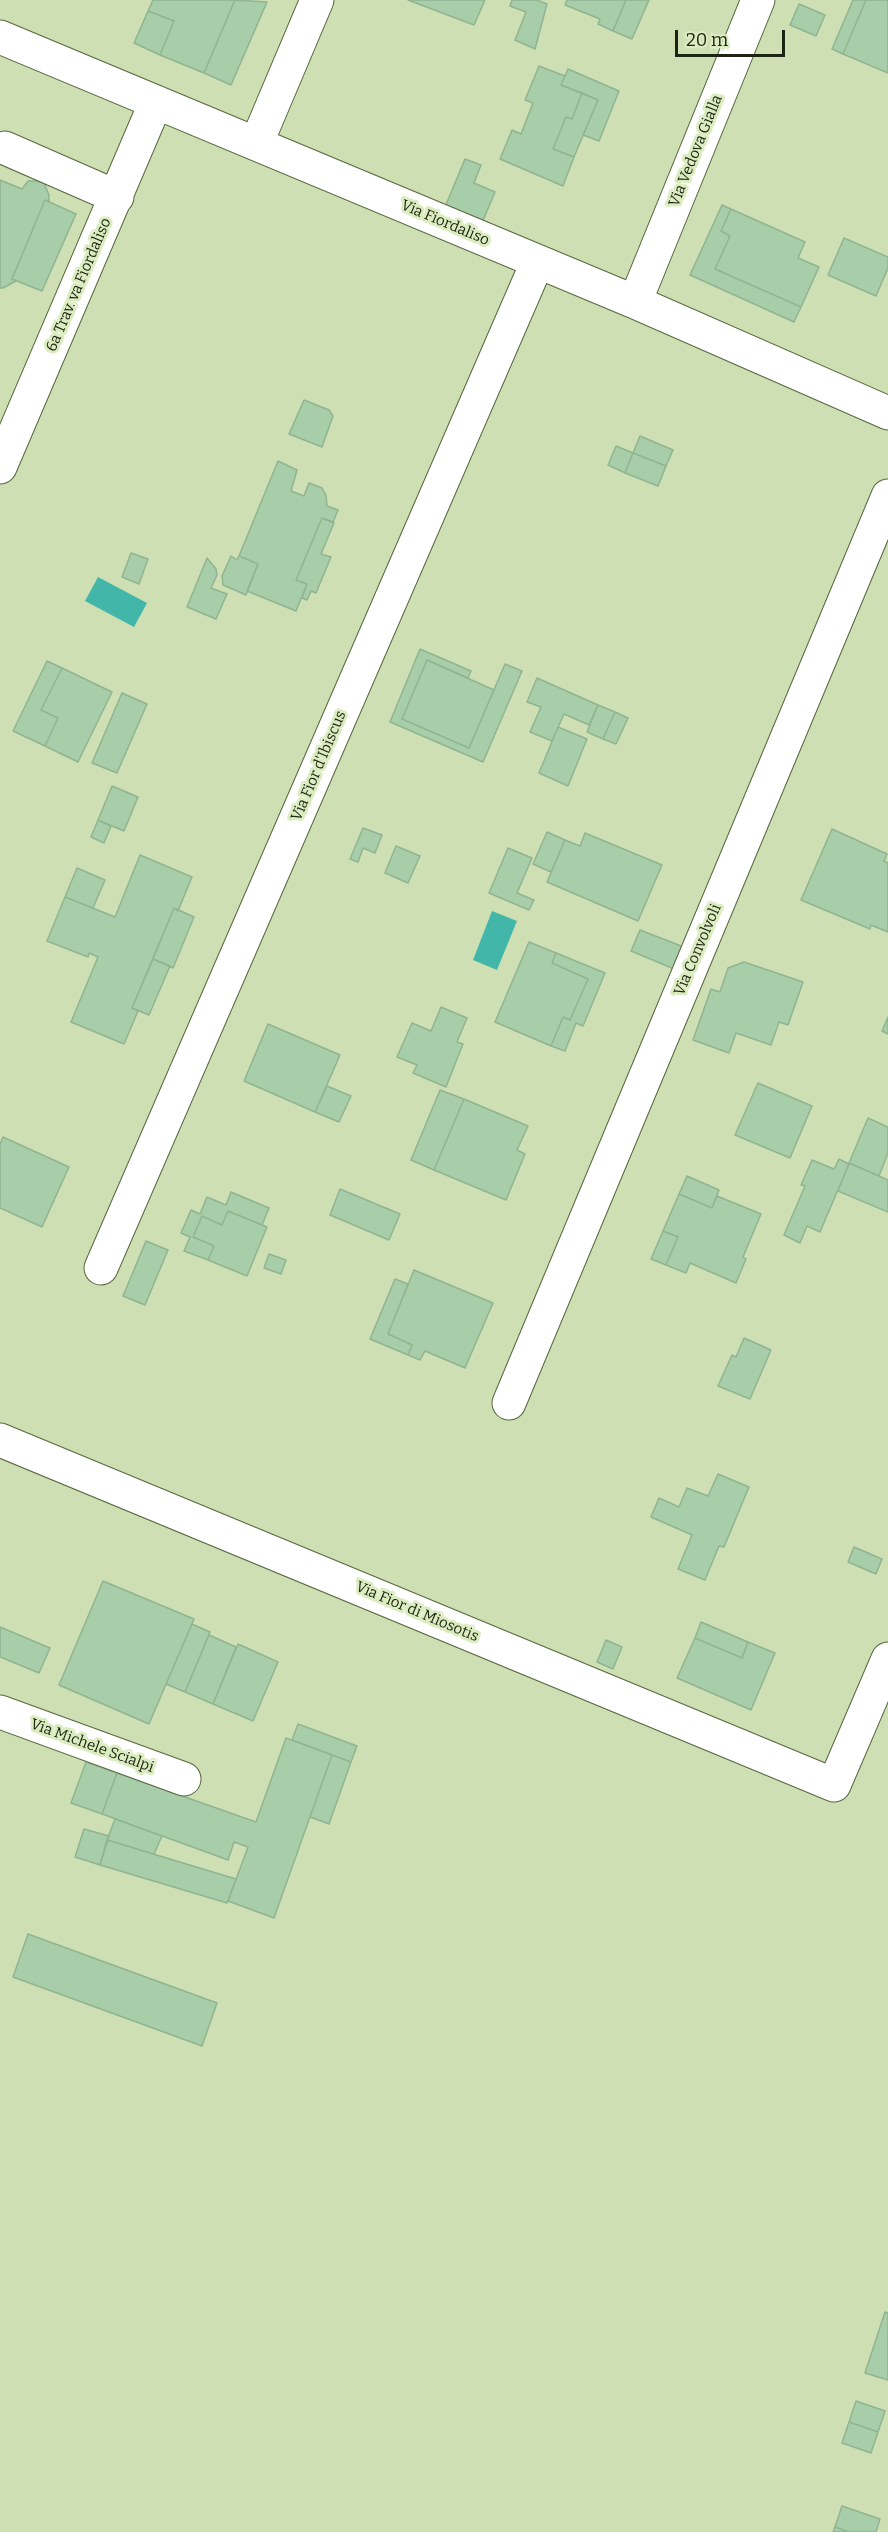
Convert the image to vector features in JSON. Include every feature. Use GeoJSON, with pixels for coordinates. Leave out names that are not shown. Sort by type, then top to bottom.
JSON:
{"type":"FeatureCollection","features":[{"type":"Feature","properties":{"kind":"street"},"geometry":{"type":"LineString","coordinates":[[257,142],[317,0]]}},
{"type":"Feature","properties":{"kind":"street","name":"Via Vedova Gialla"},"geometry":{"type":"LineString","coordinates":[[635,302],[758,0]]}},
{"type":"Feature","properties":{"kind":"street","name":"Via Fiordaliso"},"geometry":{"type":"LineString","coordinates":[[0,37],[257,142],[537,263],[635,302],[888,413]]}},
{"type":"Feature","properties":{"kind":"street","name":"6a Trav. va Fiordaliso"},"geometry":{"type":"LineString","coordinates":[[0,467],[156,102]]}},
{"type":"Feature","properties":{"kind":"street"},"geometry":{"type":"LineString","coordinates":[[5,148],[117,197]]}},
{"type":"Feature","properties":{"kind":"street","name":"Via Fior d'Ibiscus"},"geometry":{"type":"LineString","coordinates":[[101,1268],[537,263]]}},
{"type":"Feature","properties":{"kind":"street","name":"Via Convolvoli"},"geometry":{"type":"LineString","coordinates":[[509,1403],[888,496]]}},
{"type":"Feature","properties":{"kind":"street","name":"Via Fior di Miosotis"},"geometry":{"type":"LineString","coordinates":[[0,1440],[834,1785],[888,1659]]}},
{"type":"Feature","properties":{"kind":"street","name":"Via Michele Scialpi"},"geometry":{"type":"LineString","coordinates":[[0,1712],[184,1779]]}},
{"type":"Feature","properties":{"kind":"water"},"geometry":{"type":"Polygon","coordinates":[[[98,577],[147,603],[134,627],[85,601],[98,577]]]}},
{"type":"Feature","properties":{"kind":"water"},"geometry":{"type":"Polygon","coordinates":[[[492,911],[517,921],[497,970],[473,960],[492,911]]]}},
{"type":"Feature","properties":{"kind":"building"},"geometry":{"type":"Polygon","coordinates":[[[153,0],[235,0],[204,73],[160,55],[174,21],[148,11],[153,0]]]}},
{"type":"Feature","properties":{"kind":"building"},"geometry":{"type":"Polygon","coordinates":[[[235,0],[267,2],[231,85],[204,73],[235,0]]]}},
{"type":"Feature","properties":{"kind":"building"},"geometry":{"type":"Polygon","coordinates":[[[408,0],[485,0],[474,25],[408,0]]]}},
{"type":"Feature","properties":{"kind":"building"},"geometry":{"type":"Polygon","coordinates":[[[512,0],[537,0],[547,4],[535,49],[515,40],[526,12],[510,6],[512,0]]]}},
{"type":"Feature","properties":{"kind":"building"},"geometry":{"type":"Polygon","coordinates":[[[567,0],[626,0],[613,31],[598,24],[600,19],[565,5],[567,0]]]}},
{"type":"Feature","properties":{"kind":"building"},"geometry":{"type":"Polygon","coordinates":[[[626,0],[649,0],[632,39],[613,31],[626,0]]]}},
{"type":"Feature","properties":{"kind":"building"},"geometry":{"type":"Polygon","coordinates":[[[853,0],[866,0],[843,54],[832,49],[853,0]]]}},
{"type":"Feature","properties":{"kind":"building"},"geometry":{"type":"Polygon","coordinates":[[[866,0],[888,0],[888,73],[843,54],[866,0]]]}},
{"type":"Feature","properties":{"kind":"building"},"geometry":{"type":"Polygon","coordinates":[[[799,4],[825,15],[816,36],[790,25],[799,4]]]}},
{"type":"Feature","properties":{"kind":"building"},"geometry":{"type":"Polygon","coordinates":[[[148,11],[174,21],[160,55],[134,43],[148,11]]]}},
{"type":"Feature","properties":{"kind":"building"},"geometry":{"type":"Polygon","coordinates":[[[539,66],[565,76],[561,85],[582,93],[572,119],[566,117],[553,149],[574,157],[563,186],[500,159],[512,130],[521,134],[533,103],[525,100],[539,66]]]}},
{"type":"Feature","properties":{"kind":"building"},"geometry":{"type":"Polygon","coordinates":[[[568,69],[619,91],[599,141],[583,135],[598,100],[561,85],[568,69]]]}},
{"type":"Feature","properties":{"kind":"building"},"geometry":{"type":"Polygon","coordinates":[[[582,93],[598,100],[574,157],[553,149],[566,117],[572,119],[582,93]]]}},
{"type":"Feature","properties":{"kind":"building"},"geometry":{"type":"Polygon","coordinates":[[[465,159],[481,165],[474,183],[495,192],[482,223],[445,207],[465,159]]]}},
{"type":"Feature","properties":{"kind":"building"},"geometry":{"type":"Polygon","coordinates":[[[0,180],[22,189],[28,181],[44,183],[49,195],[49,202],[45,200],[12,279],[16,281],[3,288],[0,288],[0,180]]]}},
{"type":"Feature","properties":{"kind":"building"},"geometry":{"type":"Polygon","coordinates":[[[45,200],[76,214],[42,291],[12,279],[45,200]]]}},
{"type":"Feature","properties":{"kind":"building"},"geometry":{"type":"Polygon","coordinates":[[[722,205],[731,209],[721,231],[730,236],[715,269],[801,307],[794,322],[690,275],[722,205]]]}},
{"type":"Feature","properties":{"kind":"building"},"geometry":{"type":"Polygon","coordinates":[[[731,209],[805,242],[798,258],[819,267],[801,307],[715,269],[730,236],[721,231],[731,209]]]}},
{"type":"Feature","properties":{"kind":"building"},"geometry":{"type":"Polygon","coordinates":[[[844,238],[888,257],[888,268],[876,296],[828,275],[844,238]]]}},
{"type":"Feature","properties":{"kind":"building"},"geometry":{"type":"Polygon","coordinates":[[[304,400],[329,410],[333,416],[322,447],[289,434],[304,400]]]}},
{"type":"Feature","properties":{"kind":"building"},"geometry":{"type":"Polygon","coordinates":[[[640,436],[673,450],[666,466],[633,453],[640,436]]]}},
{"type":"Feature","properties":{"kind":"building"},"geometry":{"type":"Polygon","coordinates":[[[616,446],[633,453],[625,473],[608,465],[616,446]]]}},
{"type":"Feature","properties":{"kind":"building"},"geometry":{"type":"Polygon","coordinates":[[[633,453],[666,466],[658,486],[625,473],[633,453]]]}},
{"type":"Feature","properties":{"kind":"building"},"geometry":{"type":"Polygon","coordinates":[[[278,461],[297,470],[291,491],[304,496],[309,483],[322,488],[326,495],[327,506],[338,510],[333,522],[322,518],[296,580],[307,584],[296,611],[247,591],[258,564],[239,556],[278,461]]]}},
{"type":"Feature","properties":{"kind":"building"},"geometry":{"type":"Polygon","coordinates":[[[322,518],[334,523],[321,554],[331,557],[316,593],[311,591],[307,600],[302,598],[307,584],[296,580],[322,518]]]}},
{"type":"Feature","properties":{"kind":"building"},"geometry":{"type":"Polygon","coordinates":[[[131,553],[148,559],[139,584],[122,577],[131,553]]]}},
{"type":"Feature","properties":{"kind":"building"},"geometry":{"type":"Polygon","coordinates":[[[231,556],[237,560],[239,556],[258,564],[246,595],[223,585],[222,576],[231,556]]]}},
{"type":"Feature","properties":{"kind":"building"},"geometry":{"type":"Polygon","coordinates":[[[207,558],[216,569],[217,575],[211,588],[227,594],[216,619],[187,607],[207,558]]]}},
{"type":"Feature","properties":{"kind":"building"},"geometry":{"type":"Polygon","coordinates":[[[420,649],[471,671],[468,678],[427,660],[402,719],[469,748],[505,664],[522,671],[483,762],[390,722],[420,649]]]}},
{"type":"Feature","properties":{"kind":"building"},"geometry":{"type":"Polygon","coordinates":[[[427,660],[494,690],[469,748],[402,719],[427,660]]]}},
{"type":"Feature","properties":{"kind":"building"},"geometry":{"type":"Polygon","coordinates":[[[47,661],[62,668],[41,710],[58,718],[45,746],[13,731],[47,661]]]}},
{"type":"Feature","properties":{"kind":"building"},"geometry":{"type":"Polygon","coordinates":[[[62,668],[112,692],[78,762],[45,746],[58,718],[41,710],[62,668]]]}},
{"type":"Feature","properties":{"kind":"building"},"geometry":{"type":"Polygon","coordinates":[[[537,678],[598,705],[589,725],[564,714],[552,741],[530,732],[541,707],[527,702],[537,678]]]}},
{"type":"Feature","properties":{"kind":"building"},"geometry":{"type":"Polygon","coordinates":[[[122,693],[147,704],[117,773],[92,763],[122,693]]]}},
{"type":"Feature","properties":{"kind":"building"},"geometry":{"type":"Polygon","coordinates":[[[598,705],[615,712],[603,739],[587,732],[598,705]]]}},
{"type":"Feature","properties":{"kind":"building"},"geometry":{"type":"Polygon","coordinates":[[[615,712],[628,718],[616,744],[603,739],[615,712]]]}},
{"type":"Feature","properties":{"kind":"building"},"geometry":{"type":"Polygon","coordinates":[[[558,727],[587,739],[568,786],[539,773],[558,727]]]}},
{"type":"Feature","properties":{"kind":"building"},"geometry":{"type":"Polygon","coordinates":[[[112,786],[138,797],[124,831],[98,820],[112,786]]]}},
{"type":"Feature","properties":{"kind":"building"},"geometry":{"type":"Polygon","coordinates":[[[98,820],[111,826],[104,843],[91,837],[98,820]]]}},
{"type":"Feature","properties":{"kind":"building"},"geometry":{"type":"Polygon","coordinates":[[[363,828],[382,835],[375,853],[363,848],[358,862],[350,859],[363,828]]]}},
{"type":"Feature","properties":{"kind":"building"},"geometry":{"type":"Polygon","coordinates":[[[832,829],[887,854],[884,861],[888,863],[888,932],[871,925],[870,929],[801,900],[832,829]]]}},
{"type":"Feature","properties":{"kind":"building"},"geometry":{"type":"Polygon","coordinates":[[[547,832],[565,840],[551,872],[533,864],[547,832]]]}},
{"type":"Feature","properties":{"kind":"building"},"geometry":{"type":"Polygon","coordinates":[[[585,833],[662,865],[638,921],[547,882],[565,840],[580,846],[585,833]]]}},
{"type":"Feature","properties":{"kind":"building"},"geometry":{"type":"Polygon","coordinates":[[[396,846],[420,856],[408,883],[385,873],[396,846]]]}},
{"type":"Feature","properties":{"kind":"building"},"geometry":{"type":"Polygon","coordinates":[[[508,848],[532,858],[517,893],[534,900],[529,910],[489,893],[508,848]]]}},
{"type":"Feature","properties":{"kind":"building"},"geometry":{"type":"Polygon","coordinates":[[[140,855],[192,877],[178,911],[174,908],[132,1008],[138,1011],[124,1044],[71,1022],[98,957],[89,953],[88,957],[47,941],[65,897],[115,917],[140,855]]]}},
{"type":"Feature","properties":{"kind":"building"},"geometry":{"type":"Polygon","coordinates":[[[77,868],[105,880],[93,908],[65,897],[77,868]]]}},
{"type":"Feature","properties":{"kind":"building"},"geometry":{"type":"Polygon","coordinates":[[[174,908],[194,917],[173,968],[153,959],[174,908]]]}},
{"type":"Feature","properties":{"kind":"building"},"geometry":{"type":"Polygon","coordinates":[[[640,930],[689,949],[679,971],[631,951],[640,930]]]}},
{"type":"Feature","properties":{"kind":"building"},"geometry":{"type":"Polygon","coordinates":[[[529,942],[556,953],[552,963],[588,979],[570,1020],[563,1017],[551,1046],[495,1022],[529,942]]]}},
{"type":"Feature","properties":{"kind":"building"},"geometry":{"type":"Polygon","coordinates":[[[556,953],[605,973],[583,1026],[576,1023],[565,1051],[551,1046],[563,1017],[570,1020],[588,979],[552,963],[556,953]]]}},
{"type":"Feature","properties":{"kind":"building"},"geometry":{"type":"Polygon","coordinates":[[[153,959],[170,966],[149,1015],[132,1008],[153,959]]]}},
{"type":"Feature","properties":{"kind":"building"},"geometry":{"type":"Polygon","coordinates":[[[744,962],[803,982],[788,1025],[779,1022],[771,1045],[736,1033],[729,1053],[693,1040],[711,989],[720,992],[728,968],[744,962]]]}},
{"type":"Feature","properties":{"kind":"building"},"geometry":{"type":"Polygon","coordinates":[[[441,1007],[467,1018],[457,1042],[463,1044],[446,1087],[413,1073],[417,1065],[397,1057],[412,1023],[431,1031],[441,1007]]]}},
{"type":"Feature","properties":{"kind":"building"},"geometry":{"type":"Polygon","coordinates":[[[888,1017],[888,1034],[882,1031],[888,1017]]]}},
{"type":"Feature","properties":{"kind":"building"},"geometry":{"type":"Polygon","coordinates":[[[268,1024],[340,1055],[315,1112],[244,1081],[268,1024]]]}},
{"type":"Feature","properties":{"kind":"building"},"geometry":{"type":"Polygon","coordinates":[[[758,1083],[812,1106],[790,1158],[735,1135],[758,1083]]]}},
{"type":"Feature","properties":{"kind":"building"},"geometry":{"type":"Polygon","coordinates":[[[327,1086],[351,1096],[339,1122],[315,1112],[327,1086]]]}},
{"type":"Feature","properties":{"kind":"building"},"geometry":{"type":"Polygon","coordinates":[[[440,1090],[464,1099],[434,1170],[411,1160],[440,1090]]]}},
{"type":"Feature","properties":{"kind":"building"},"geometry":{"type":"Polygon","coordinates":[[[464,1099],[528,1126],[517,1150],[525,1154],[506,1200],[434,1170],[464,1099]]]}},
{"type":"Feature","properties":{"kind":"building"},"geometry":{"type":"Polygon","coordinates":[[[868,1118],[888,1127],[888,1153],[879,1176],[849,1163],[868,1118]]]}},
{"type":"Feature","properties":{"kind":"building"},"geometry":{"type":"Polygon","coordinates":[[[3,1137],[69,1167],[42,1227],[0,1208],[0,1144],[3,1137]]]}},
{"type":"Feature","properties":{"kind":"building"},"geometry":{"type":"Polygon","coordinates":[[[839,1159],[849,1164],[820,1232],[807,1226],[800,1243],[784,1235],[805,1186],[801,1185],[812,1160],[834,1169],[839,1159]]]}},
{"type":"Feature","properties":{"kind":"building"},"geometry":{"type":"Polygon","coordinates":[[[849,1163],[888,1180],[888,1212],[838,1191],[849,1163]]]}},
{"type":"Feature","properties":{"kind":"building"},"geometry":{"type":"Polygon","coordinates":[[[687,1176],[719,1190],[712,1208],[679,1194],[687,1176]]]}},
{"type":"Feature","properties":{"kind":"building"},"geometry":{"type":"Polygon","coordinates":[[[340,1189],[400,1214],[389,1240],[330,1215],[340,1189]]]}},
{"type":"Feature","properties":{"kind":"building"},"geometry":{"type":"Polygon","coordinates":[[[231,1192],[269,1208],[262,1225],[228,1211],[222,1225],[202,1216],[193,1237],[214,1246],[208,1260],[184,1251],[190,1237],[181,1233],[191,1210],[200,1214],[207,1197],[226,1205],[231,1192]]]}},
{"type":"Feature","properties":{"kind":"building"},"geometry":{"type":"Polygon","coordinates":[[[679,1194],[712,1208],[717,1196],[761,1214],[743,1257],[746,1259],[736,1283],[690,1263],[686,1273],[666,1265],[678,1237],[663,1231],[679,1194]]]}},
{"type":"Feature","properties":{"kind":"building"},"geometry":{"type":"Polygon","coordinates":[[[228,1211],[267,1227],[247,1276],[208,1260],[214,1246],[193,1237],[202,1216],[222,1225],[228,1211]]]}},
{"type":"Feature","properties":{"kind":"building"},"geometry":{"type":"Polygon","coordinates":[[[663,1231],[678,1237],[666,1265],[651,1259],[663,1231]]]}},
{"type":"Feature","properties":{"kind":"building"},"geometry":{"type":"Polygon","coordinates":[[[146,1241],[168,1250],[145,1305],[123,1296],[146,1241]]]}},
{"type":"Feature","properties":{"kind":"building"},"geometry":{"type":"Polygon","coordinates":[[[269,1254],[286,1260],[281,1274],[264,1268],[269,1254]]]}},
{"type":"Feature","properties":{"kind":"building"},"geometry":{"type":"Polygon","coordinates":[[[414,1270],[493,1303],[465,1368],[425,1351],[420,1360],[408,1355],[412,1345],[388,1334],[414,1270]]]}},
{"type":"Feature","properties":{"kind":"building"},"geometry":{"type":"Polygon","coordinates":[[[395,1279],[408,1284],[388,1334],[412,1345],[408,1355],[370,1339],[395,1279]]]}},
{"type":"Feature","properties":{"kind":"building"},"geometry":{"type":"Polygon","coordinates":[[[744,1338],[771,1350],[750,1399],[718,1386],[732,1355],[736,1357],[744,1338]]]}},
{"type":"Feature","properties":{"kind":"building"},"geometry":{"type":"Polygon","coordinates":[[[718,1474],[749,1487],[724,1547],[719,1546],[705,1580],[678,1569],[692,1535],[651,1517],[659,1498],[679,1507],[687,1488],[708,1496],[718,1474]]]}},
{"type":"Feature","properties":{"kind":"building"},"geometry":{"type":"Polygon","coordinates":[[[854,1547],[882,1559],[876,1574],[848,1562],[854,1547]]]}},
{"type":"Feature","properties":{"kind":"building"},"geometry":{"type":"Polygon","coordinates":[[[103,1581],[194,1619],[149,1724],[59,1685],[103,1581]]]}},
{"type":"Feature","properties":{"kind":"building"},"geometry":{"type":"Polygon","coordinates":[[[701,1622],[748,1642],[742,1658],[695,1638],[701,1622]]]}},
{"type":"Feature","properties":{"kind":"building"},"geometry":{"type":"Polygon","coordinates":[[[192,1624],[210,1632],[185,1692],[166,1684],[192,1624]]]}},
{"type":"Feature","properties":{"kind":"building"},"geometry":{"type":"Polygon","coordinates":[[[0,1627],[50,1648],[39,1673],[0,1657],[0,1627]]]}},
{"type":"Feature","properties":{"kind":"building"},"geometry":{"type":"Polygon","coordinates":[[[209,1635],[236,1647],[213,1704],[185,1692],[209,1635]]]}},
{"type":"Feature","properties":{"kind":"building"},"geometry":{"type":"Polygon","coordinates":[[[695,1638],[742,1658],[748,1642],[775,1653],[751,1710],[677,1678],[695,1638]]]}},
{"type":"Feature","properties":{"kind":"building"},"geometry":{"type":"Polygon","coordinates":[[[606,1640],[622,1647],[613,1669],[597,1662],[606,1640]]]}},
{"type":"Feature","properties":{"kind":"building"},"geometry":{"type":"Polygon","coordinates":[[[238,1644],[278,1662],[253,1721],[213,1704],[238,1644]]]}},
{"type":"Feature","properties":{"kind":"building"},"geometry":{"type":"Polygon","coordinates":[[[298,1724],[357,1746],[351,1762],[292,1740],[298,1724]]]}},
{"type":"Feature","properties":{"kind":"building"},"geometry":{"type":"Polygon","coordinates":[[[286,1738],[332,1755],[274,1918],[228,1901],[248,1847],[234,1842],[228,1860],[102,1814],[117,1773],[256,1822],[286,1738]]]}},
{"type":"Feature","properties":{"kind":"building"},"geometry":{"type":"Polygon","coordinates":[[[332,1755],[351,1762],[329,1824],[310,1817],[332,1755]]]}},
{"type":"Feature","properties":{"kind":"building"},"geometry":{"type":"Polygon","coordinates":[[[86,1762],[117,1773],[102,1814],[71,1803],[86,1762]]]}},
{"type":"Feature","properties":{"kind":"building"},"geometry":{"type":"Polygon","coordinates":[[[115,1819],[162,1836],[154,1854],[107,1840],[115,1819]]]}},
{"type":"Feature","properties":{"kind":"building"},"geometry":{"type":"Polygon","coordinates":[[[84,1829],[109,1836],[100,1865],[75,1857],[84,1829]]]}},
{"type":"Feature","properties":{"kind":"building"},"geometry":{"type":"Polygon","coordinates":[[[107,1840],[236,1879],[227,1903],[100,1865],[107,1840]]]}},
{"type":"Feature","properties":{"kind":"building"},"geometry":{"type":"Polygon","coordinates":[[[28,1934],[217,2003],[202,2046],[13,1977],[28,1934]]]}},
{"type":"Feature","properties":{"kind":"building"},"geometry":{"type":"Polygon","coordinates":[[[885,2312],[888,2313],[888,2380],[865,2373],[885,2312]]]}},
{"type":"Feature","properties":{"kind":"building"},"geometry":{"type":"Polygon","coordinates":[[[856,2401],[885,2411],[878,2432],[849,2422],[856,2401]]]}},
{"type":"Feature","properties":{"kind":"building"},"geometry":{"type":"Polygon","coordinates":[[[849,2422],[878,2432],[871,2453],[842,2443],[849,2422]]]}},
{"type":"Feature","properties":{"kind":"building"},"geometry":{"type":"Polygon","coordinates":[[[842,2506],[880,2519],[876,2532],[849,2532],[835,2527],[842,2506]]]}},
{"type":"Feature","properties":{"kind":"building"},"geometry":{"type":"Polygon","coordinates":[[[835,2527],[849,2532],[833,2532],[835,2527]]]}}]}
